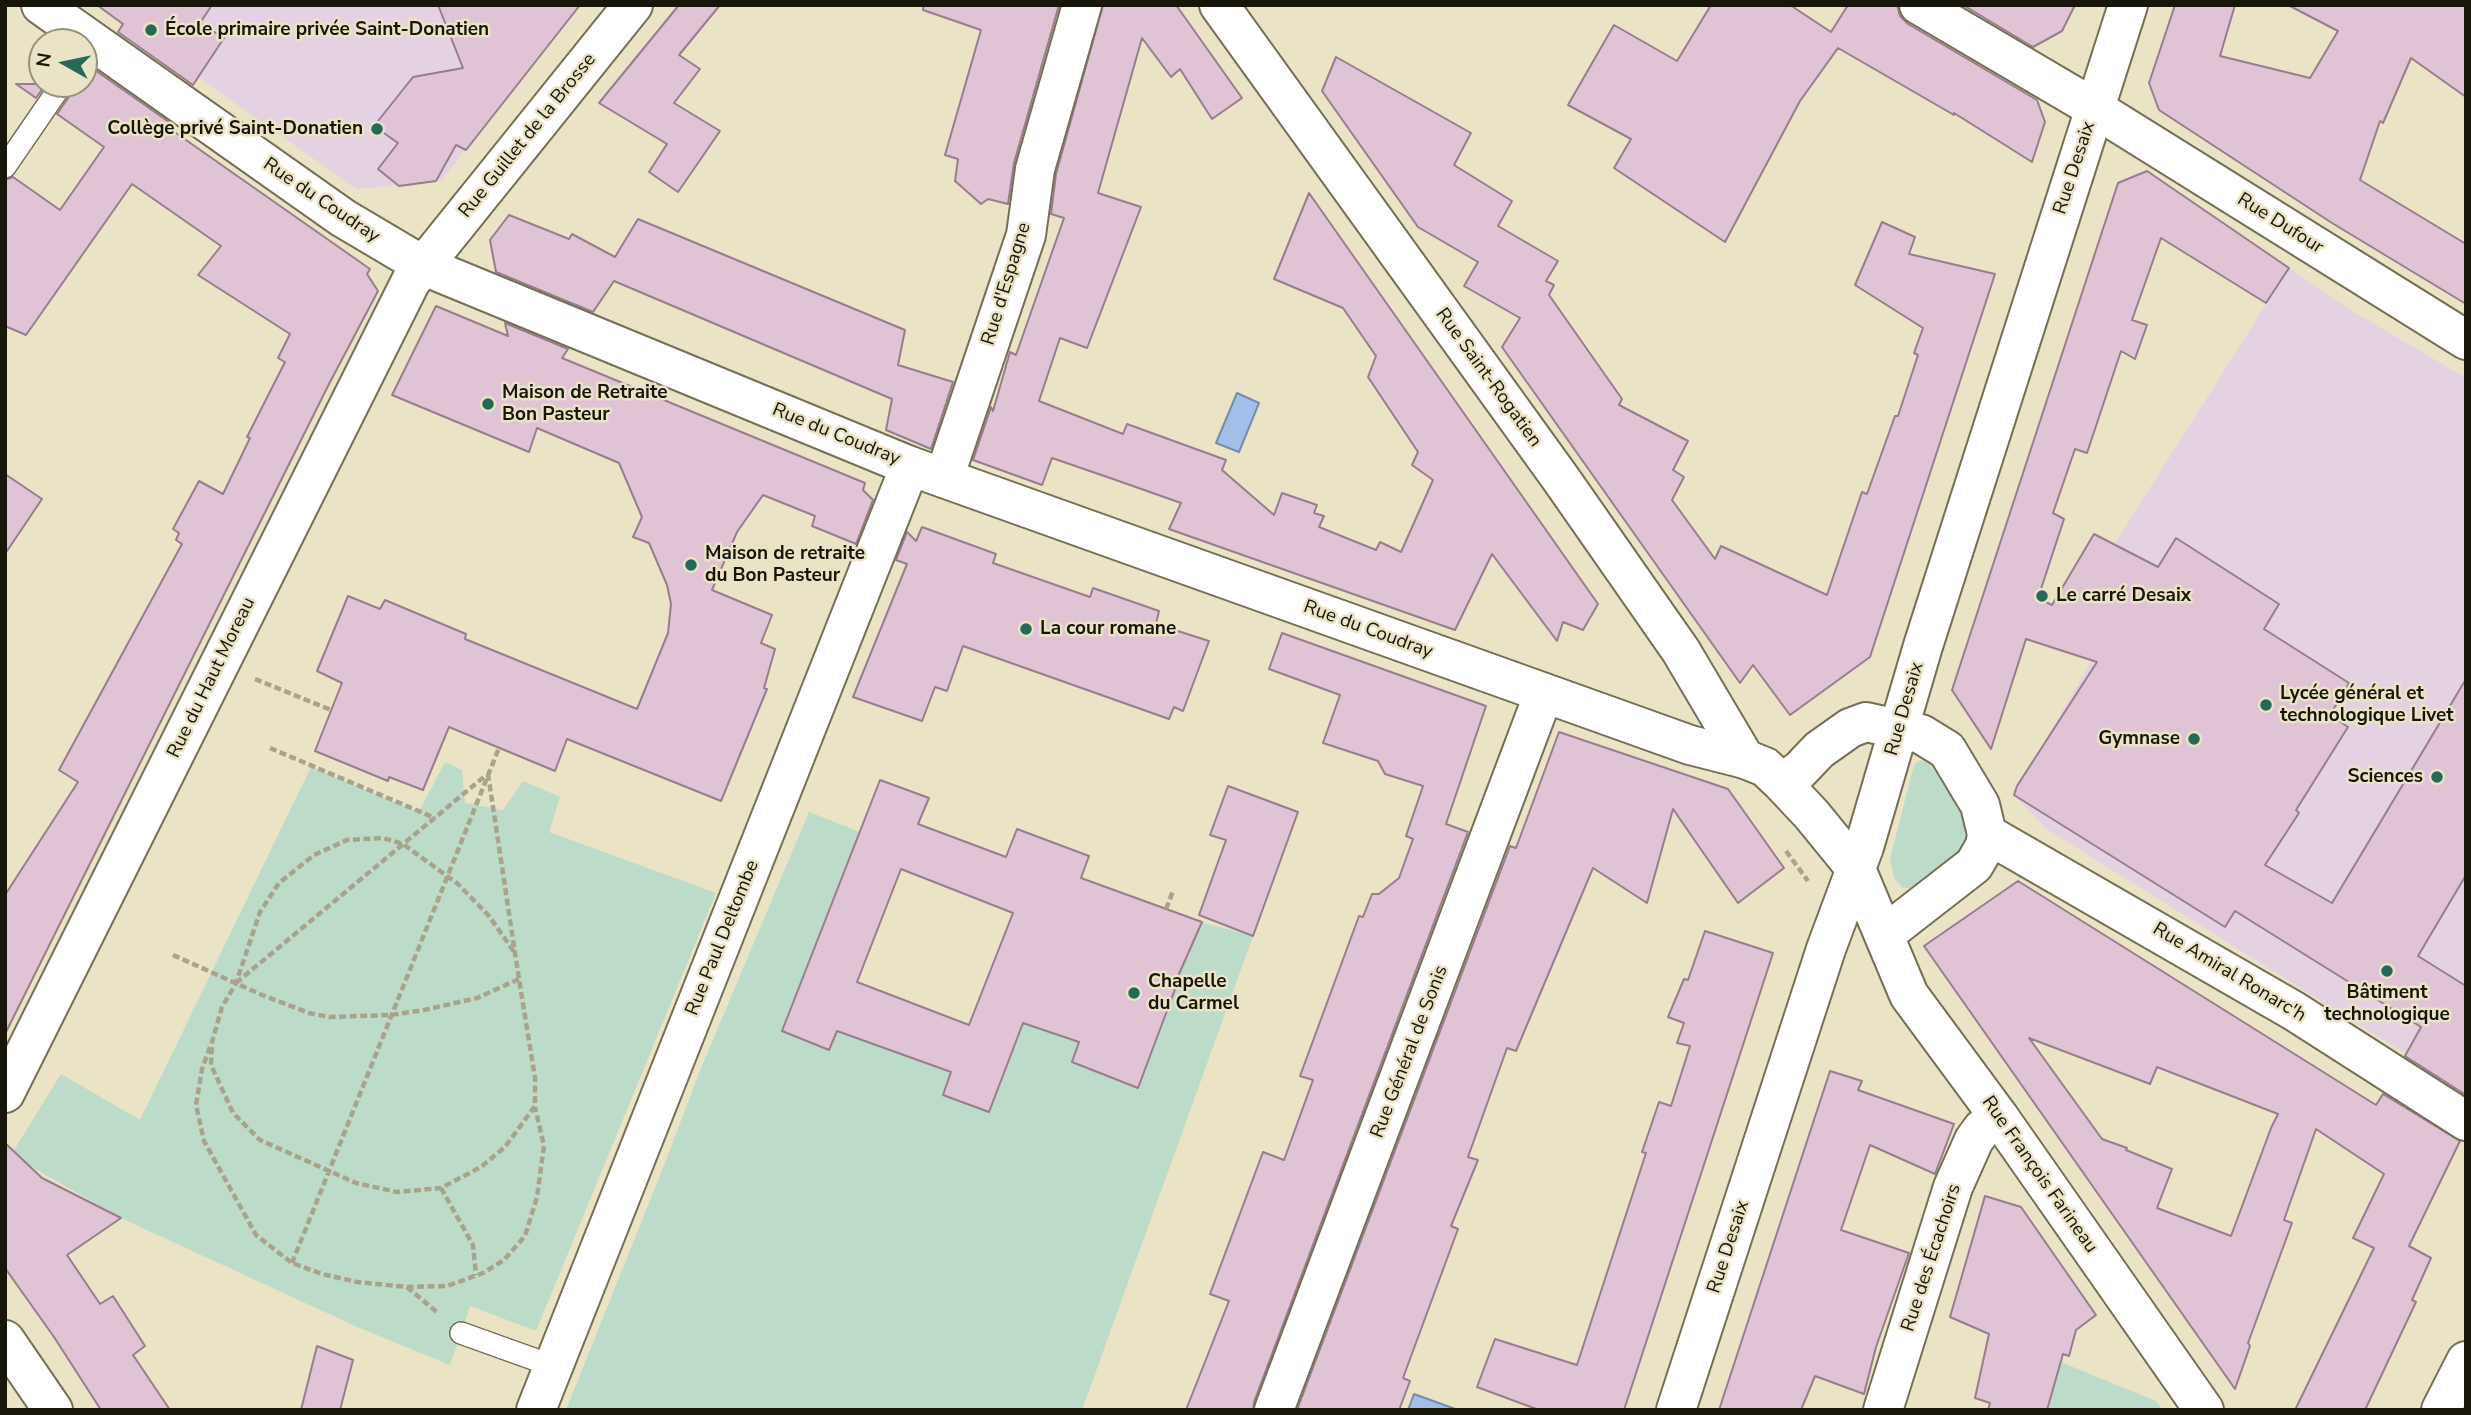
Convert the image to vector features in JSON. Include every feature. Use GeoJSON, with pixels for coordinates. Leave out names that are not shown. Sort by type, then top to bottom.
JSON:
{"type":"FeatureCollection","features":[{"type":"Feature","properties":{"kind":"street","name":"Rue du Coudray"},"geometry":{"type":"LineString","coordinates":[[41,5],[67,28]]}},
{"type":"Feature","properties":{"kind":"street","name":"Rue Guillet de la Brosse"},"geometry":{"type":"LineString","coordinates":[[424,266],[633,5]]}},
{"type":"Feature","properties":{"kind":"street","name":"Rue d'Espagne"},"geometry":{"type":"LineString","coordinates":[[927,472],[1026,235],[1035,169],[1082,5]]}},
{"type":"Feature","properties":{"kind":"street","name":"Rue Saint-Rogatien"},"geometry":{"type":"LineString","coordinates":[[1219,5],[1673,639],[1745,759]]}},
{"type":"Feature","properties":{"kind":"street","name":"Rue Dufour"},"geometry":{"type":"LineString","coordinates":[[1919,5],[2094,108],[2466,340]]}},
{"type":"Feature","properties":{"kind":"street","name":"Rue Desaix"},"geometry":{"type":"LineString","coordinates":[[1676,1410],[1826,950],[1856,869],[1927,633],[2128,5]]}},
{"type":"Feature","properties":{"kind":"street","name":"Rue du Coudray"},"geometry":{"type":"LineString","coordinates":[[98,53],[343,218],[424,266],[927,472],[1690,745],[1745,759]]}},
{"type":"Feature","properties":{"kind":"street","name":"Rue du Haut Moreau"},"geometry":{"type":"LineString","coordinates":[[5,1093],[361,377],[411,281],[424,266]]}},
{"type":"Feature","properties":{"kind":"street","name":"Rue Paul Deltombe"},"geometry":{"type":"LineString","coordinates":[[536,1410],[827,677],[927,472]]}},
{"type":"Feature","properties":{"kind":"street","name":"Rue Général de Sonis"},"geometry":{"type":"LineString","coordinates":[[1274,1410],[1544,693]]}},
{"type":"Feature","properties":{"kind":"street"},"geometry":{"type":"LineString","coordinates":[[1782,783],[1800,770],[1818,750],[1850,728],[1874,722],[1921,734],[1947,750],[1980,805],[1987,834],[1985,846],[1974,865],[1884,935]]}},
{"type":"Feature","properties":{"kind":"street","name":"Rue François Farineau"},"geometry":{"type":"LineString","coordinates":[[1745,759],[1765,768],[1782,783],[1856,869],[1909,995],[1999,1117],[2204,1410]]}},
{"type":"Feature","properties":{"kind":"street","name":"Rue Amiral Ronarc'h"},"geometry":{"type":"LineString","coordinates":[[1987,834],[2294,1011],[2466,1121]]}},
{"type":"Feature","properties":{"kind":"street","name":"Rue des Écachoirs"},"geometry":{"type":"LineString","coordinates":[[1883,1410],[1953,1187],[1974,1140],[1982,1129],[1999,1117]]}},
{"type":"Feature","properties":{"kind":"street"},"geometry":{"type":"LineString","coordinates":[[5,1340],[53,1410]]}},
{"type":"Feature","properties":{"kind":"street"},"geometry":{"type":"LineString","coordinates":[[2441,1410],[2466,1361]]}},
{"type":"Feature","properties":{"kind":"lane"},"geometry":{"type":"LineString","coordinates":[[5,167],[52,98]]}},
{"type":"Feature","properties":{"kind":"lane"},"geometry":{"type":"LineString","coordinates":[[461,1333],[553,1366]]}},
{"type":"Feature","properties":{"kind":"path"},"geometry":{"type":"LineString","coordinates":[[219,664],[331,710]]}},
{"type":"Feature","properties":{"kind":"path"},"geometry":{"type":"LineString","coordinates":[[292,1263],[499,747]]}},
{"type":"Feature","properties":{"kind":"path"},"geometry":{"type":"LineString","coordinates":[[270,748],[435,818]]}},
{"type":"Feature","properties":{"kind":"path"},"geometry":{"type":"LineString","coordinates":[[236,983],[488,774]]}},
{"type":"Feature","properties":{"kind":"path"},"geometry":{"type":"LineString","coordinates":[[488,774],[535,1078],[535,1107],[544,1146],[537,1197],[525,1236],[504,1260],[476,1275],[447,1286],[407,1287],[357,1282],[322,1274],[292,1263],[256,1235],[204,1141],[196,1105],[202,1069],[222,1007],[236,983],[260,912],[279,883],[314,855],[346,840],[383,838],[403,844],[447,876],[489,916],[515,953]]}},
{"type":"Feature","properties":{"kind":"path"},"geometry":{"type":"LineString","coordinates":[[1166,909],[1173,891]]}},
{"type":"Feature","properties":{"kind":"path"},"geometry":{"type":"LineString","coordinates":[[173,955],[236,983],[329,1017],[391,1015],[424,1010],[477,998],[519,979]]}},
{"type":"Feature","properties":{"kind":"path"},"geometry":{"type":"LineString","coordinates":[[212,1042],[211,1065],[233,1113],[260,1140],[356,1183],[397,1192],[441,1188],[481,1167],[505,1147],[535,1107]]}},
{"type":"Feature","properties":{"kind":"path"},"geometry":{"type":"LineString","coordinates":[[441,1188],[472,1245],[476,1275]]}},
{"type":"Feature","properties":{"kind":"path"},"geometry":{"type":"LineString","coordinates":[[407,1287],[461,1333]]}},
{"type":"Feature","properties":{"kind":"shaded area","name":"Collège privé Saint-Donatien"},"geometry":{"type":"Polygon","coordinates":[[[97,5],[580,5],[441,181],[356,189],[97,5]]]}},
{"type":"Feature","properties":{"kind":"shaded area","name":"Lycée général et technologique Livet"},"geometry":{"type":"Polygon","coordinates":[[[2289,268],[2352,311],[2466,378],[2466,1092],[2045,828],[2014,795],[2092,660],[2107,556],[2289,268]]]}},
{"type":"Feature","properties":{"kind":"green space"},"geometry":{"type":"Polygon","coordinates":[[[1920,760],[1928,763],[1953,795],[1965,825],[1965,842],[1957,858],[1913,889],[1902,887],[1894,878],[1890,859],[1914,765],[1920,760]]]}},
{"type":"Feature","properties":{"kind":"green space"},"geometry":{"type":"Polygon","coordinates":[[[445,762],[462,770],[465,803],[503,810],[523,781],[560,797],[549,832],[716,893],[536,1331],[470,1306],[450,1365],[355,1326],[121,1218],[11,1155],[61,1074],[140,1120],[311,767],[419,812],[445,762]]]}},
{"type":"Feature","properties":{"kind":"green space"},"geometry":{"type":"Polygon","coordinates":[[[809,812],[860,832],[782,1031],[829,1050],[837,1031],[951,1072],[943,1095],[988,1112],[1023,1023],[1079,1042],[1072,1062],[1197,921],[1253,936],[1082,1410],[566,1410],[699,1073],[809,812]]]}},
{"type":"Feature","properties":{"kind":"green space"},"geometry":{"type":"Polygon","coordinates":[[[2058,1361],[2156,1401],[2163,1410],[2045,1410],[2058,1361]]]}},
{"type":"Feature","properties":{"kind":"water"},"geometry":{"type":"Polygon","coordinates":[[[1237,393],[1259,403],[1239,452],[1216,443],[1237,393]]]}},
{"type":"Feature","properties":{"kind":"water"},"geometry":{"type":"Polygon","coordinates":[[[1414,1394],[1458,1410],[1408,1410],[1414,1394]]]}},
{"type":"Feature","properties":{"kind":"building"},"geometry":{"type":"Polygon","coordinates":[[[97,5],[212,5],[200,23],[224,38],[193,85],[118,32],[123,24],[97,5]]]}},
{"type":"Feature","properties":{"kind":"building"},"geometry":{"type":"Polygon","coordinates":[[[438,5],[580,5],[466,150],[456,145],[436,181],[399,186],[378,169],[398,143],[374,126],[413,77],[463,68],[438,5]]]}},
{"type":"Feature","properties":{"kind":"building"},"geometry":{"type":"Polygon","coordinates":[[[679,5],[720,5],[679,55],[700,69],[674,103],[720,131],[678,192],[649,172],[667,144],[599,103],[679,5]]]}},
{"type":"Feature","properties":{"kind":"building"},"geometry":{"type":"Polygon","coordinates":[[[924,5],[1059,5],[1014,163],[1008,204],[988,199],[981,204],[955,181],[958,159],[945,155],[981,30],[923,10],[924,5]]]}},
{"type":"Feature","properties":{"kind":"building"},"geometry":{"type":"Polygon","coordinates":[[[1103,5],[1176,5],[1242,98],[1212,119],[1180,69],[1171,77],[1142,38],[1098,193],[1141,207],[1087,348],[1060,338],[1039,401],[1123,434],[1127,424],[1226,460],[1222,470],[1274,515],[1282,493],[1317,505],[1314,513],[1324,516],[1319,527],[1376,550],[1380,542],[1401,552],[1433,480],[1412,465],[1418,452],[1368,377],[1376,356],[1343,308],[1274,279],[1309,193],[1598,604],[1583,630],[1563,622],[1557,641],[1492,554],[1455,630],[1169,529],[1181,503],[1113,479],[1052,458],[1042,485],[973,460],[991,407],[993,411],[1010,352],[1016,355],[1064,218],[1051,214],[1056,174],[1103,5]]]}},
{"type":"Feature","properties":{"kind":"building"},"geometry":{"type":"Polygon","coordinates":[[[1711,5],[1790,5],[1831,32],[1848,5],[1897,5],[1900,16],[1908,24],[2037,100],[2045,122],[2032,162],[1954,113],[1838,48],[1800,101],[1725,242],[1614,168],[1631,139],[1568,105],[1614,25],[1677,61],[1711,5]]]}},
{"type":"Feature","properties":{"kind":"building"},"geometry":{"type":"Polygon","coordinates":[[[1963,5],[2075,5],[2062,31],[2033,47],[1963,5]]]}},
{"type":"Feature","properties":{"kind":"building"},"geometry":{"type":"Polygon","coordinates":[[[2175,5],[2235,5],[2220,56],[2310,78],[2338,31],[2288,5],[2466,5],[2466,97],[2411,58],[2383,123],[2380,121],[2360,180],[2466,244],[2466,304],[2332,223],[2159,110],[2149,83],[2175,5]]]}},
{"type":"Feature","properties":{"kind":"building"},"geometry":{"type":"Polygon","coordinates":[[[1336,57],[1471,133],[1454,165],[1512,201],[1498,226],[1558,261],[1546,281],[1554,285],[1549,295],[1622,399],[1619,405],[1688,441],[1673,470],[1684,477],[1672,500],[1715,559],[1721,546],[1827,595],[1862,492],[1867,494],[1895,416],[1898,416],[1918,355],[1914,353],[1923,328],[1855,285],[1882,222],[1915,237],[1909,254],[1995,274],[1870,657],[1790,715],[1753,665],[1740,683],[1502,347],[1520,318],[1464,286],[1478,262],[1418,227],[1322,91],[1336,57]]]}},
{"type":"Feature","properties":{"kind":"building"},"geometry":{"type":"Polygon","coordinates":[[[98,72],[169,122],[166,126],[370,269],[367,274],[378,291],[5,1034],[5,895],[78,782],[59,770],[182,544],[176,540],[179,533],[173,529],[199,481],[223,494],[250,438],[247,437],[285,362],[278,358],[290,334],[198,275],[221,246],[132,184],[26,335],[5,326],[5,180],[13,177],[60,210],[104,147],[57,114],[68,98],[98,98],[98,72]]]}},
{"type":"Feature","properties":{"kind":"building"},"geometry":{"type":"Polygon","coordinates":[[[16,84],[28,84],[28,92],[16,84]]]}},
{"type":"Feature","properties":{"kind":"building"},"geometry":{"type":"Polygon","coordinates":[[[2147,171],[2289,268],[2266,303],[2161,238],[2132,320],[2147,325],[2135,359],[2121,351],[2087,453],[2075,449],[2053,513],[2064,519],[2038,598],[2052,605],[2094,534],[2158,567],[2176,538],[2279,604],[2264,629],[2349,683],[2330,715],[2348,727],[2296,810],[2299,813],[2265,865],[2332,903],[2466,679],[2466,875],[2418,956],[2466,986],[2466,1095],[2405,1056],[2421,1027],[2235,911],[2225,927],[2014,795],[2017,786],[2097,662],[2026,639],[1991,749],[1952,690],[2118,183],[2147,171]]]}},
{"type":"Feature","properties":{"kind":"building"},"geometry":{"type":"Polygon","coordinates":[[[509,215],[569,239],[572,234],[615,257],[638,219],[905,330],[898,365],[953,382],[931,449],[886,430],[892,399],[614,281],[593,312],[496,272],[490,240],[509,215]]]}},
{"type":"Feature","properties":{"kind":"building","name":"Maison de retraite du Bon Pasteur"},"geometry":{"type":"Polygon","coordinates":[[[436,306],[508,336],[505,323],[568,349],[562,358],[865,483],[863,490],[873,500],[856,544],[812,526],[815,516],[763,495],[737,532],[712,590],[772,615],[761,643],[775,649],[764,688],[767,689],[721,801],[567,739],[555,771],[449,727],[423,790],[389,777],[388,781],[315,751],[342,683],[317,671],[348,596],[380,609],[385,600],[466,634],[465,639],[637,709],[668,633],[671,604],[667,585],[649,543],[633,537],[642,517],[619,463],[537,428],[529,452],[392,395],[436,306]]]}},
{"type":"Feature","properties":{"kind":"building"},"geometry":{"type":"Polygon","coordinates":[[[5,474],[42,499],[5,554],[5,474]]]}},
{"type":"Feature","properties":{"kind":"building","name":"La cour romane"},"geometry":{"type":"Polygon","coordinates":[[[922,527],[996,554],[993,563],[1090,597],[1093,588],[1159,611],[1156,624],[1209,641],[1183,711],[1174,707],[1169,719],[963,646],[947,691],[935,687],[922,721],[853,697],[907,564],[896,560],[907,532],[916,541],[922,527]]]}},
{"type":"Feature","properties":{"kind":"building"},"geometry":{"type":"Polygon","coordinates":[[[1282,633],[1486,706],[1446,824],[1468,832],[1253,1410],[1186,1410],[1229,1301],[1210,1294],[1263,1152],[1284,1160],[1313,1080],[1300,1076],[1359,916],[1363,917],[1372,894],[1379,894],[1399,878],[1413,839],[1406,836],[1423,786],[1385,774],[1378,761],[1323,743],[1340,695],[1269,669],[1282,633]]]}},
{"type":"Feature","properties":{"kind":"building"},"geometry":{"type":"Polygon","coordinates":[[[1559,732],[1728,789],[1784,868],[1738,903],[1673,809],[1647,903],[1593,868],[1516,1051],[1507,1048],[1468,1157],[1478,1160],[1451,1226],[1458,1229],[1403,1378],[1410,1381],[1399,1410],[1297,1410],[1510,846],[1516,848],[1559,732]]]}},
{"type":"Feature","properties":{"kind":"building"},"geometry":{"type":"Polygon","coordinates":[[[880,780],[929,798],[918,824],[1006,857],[1017,829],[1089,856],[1081,878],[1202,922],[1175,983],[1177,984],[1138,1088],[1072,1062],[1079,1042],[1023,1023],[989,1112],[943,1095],[951,1072],[837,1031],[829,1050],[782,1031],[880,780]],[[901,869],[857,982],[969,1025],[1013,913],[901,869]]]}},
{"type":"Feature","properties":{"kind":"building"},"geometry":{"type":"Polygon","coordinates":[[[1228,786],[1298,812],[1253,936],[1199,915],[1226,840],[1210,835],[1228,786]]]}},
{"type":"Feature","properties":{"kind":"building"},"geometry":{"type":"Polygon","coordinates":[[[2018,881],[2376,1105],[2383,1094],[2460,1141],[2409,1246],[2431,1258],[2412,1300],[2416,1302],[2365,1410],[2295,1410],[2374,1248],[2353,1238],[2384,1174],[2316,1129],[2284,1220],[2292,1223],[2248,1343],[2250,1346],[2235,1389],[1924,946],[2018,881]],[[2029,1038],[2102,1139],[2172,1169],[2157,1208],[2231,1236],[2278,1114],[2157,1067],[2150,1084],[2029,1038]]]}},
{"type":"Feature","properties":{"kind":"building"},"geometry":{"type":"Polygon","coordinates":[[[1705,931],[1773,953],[1624,1410],[1539,1410],[1477,1387],[1495,1339],[1577,1365],[1646,1153],[1642,1152],[1659,1102],[1671,1106],[1690,1046],[1677,1043],[1684,1023],[1668,1017],[1684,979],[1688,980],[1705,931]]]}},
{"type":"Feature","properties":{"kind":"building"},"geometry":{"type":"Polygon","coordinates":[[[1830,1071],[1862,1081],[1858,1090],[1954,1124],[1935,1174],[1870,1145],[1841,1230],[1909,1253],[1876,1347],[1864,1394],[1815,1376],[1801,1410],[1719,1410],[1830,1071]]]}},
{"type":"Feature","properties":{"kind":"building"},"geometry":{"type":"Polygon","coordinates":[[[5,1143],[42,1178],[121,1218],[67,1255],[100,1304],[113,1296],[145,1346],[133,1355],[170,1410],[101,1410],[5,1268],[5,1143]]]}},
{"type":"Feature","properties":{"kind":"building"},"geometry":{"type":"Polygon","coordinates":[[[1985,1196],[2021,1207],[2096,1315],[2076,1330],[2069,1356],[2063,1354],[2047,1410],[1988,1410],[1990,1403],[1975,1398],[1989,1334],[1950,1317],[1985,1196]]]}},
{"type":"Feature","properties":{"kind":"building"},"geometry":{"type":"Polygon","coordinates":[[[317,1346],[353,1360],[340,1410],[301,1410],[317,1346]]]}},
{"type":"Feature","properties":{"kind":"place","name":"École primaire privée Saint-Donatien"},"geometry":{"type":"Point","coordinates":[151,30]}},
{"type":"Feature","properties":{"kind":"place","name":"Collège privé Saint-Donatien"},"geometry":{"type":"Point","coordinates":[377,129]}},
{"type":"Feature","properties":{"kind":"place","name":"Maison de Retraite Bon Pasteur"},"geometry":{"type":"Point","coordinates":[488,404]}},
{"type":"Feature","properties":{"kind":"place","name":"Maison de retraite du Bon Pasteur"},"geometry":{"type":"Point","coordinates":[691,565]}},
{"type":"Feature","properties":{"kind":"place","name":"Le carré Desaix"},"geometry":{"type":"Point","coordinates":[2042,596]}},
{"type":"Feature","properties":{"kind":"place","name":"La cour romane"},"geometry":{"type":"Point","coordinates":[1026,629]}},
{"type":"Feature","properties":{"kind":"place","name":"Lycée général et technologique Livet"},"geometry":{"type":"Point","coordinates":[2266,705]}},
{"type":"Feature","properties":{"kind":"place","name":"Gymnase"},"geometry":{"type":"Point","coordinates":[2194,739]}},
{"type":"Feature","properties":{"kind":"place","name":"Sciences"},"geometry":{"type":"Point","coordinates":[2437,777]}},
{"type":"Feature","properties":{"kind":"place","name":"Bâtiment technologique"},"geometry":{"type":"Point","coordinates":[2387,971]}},
{"type":"Feature","properties":{"kind":"place","name":"Chapelle du Carmel"},"geometry":{"type":"Point","coordinates":[1134,993]}}]}
